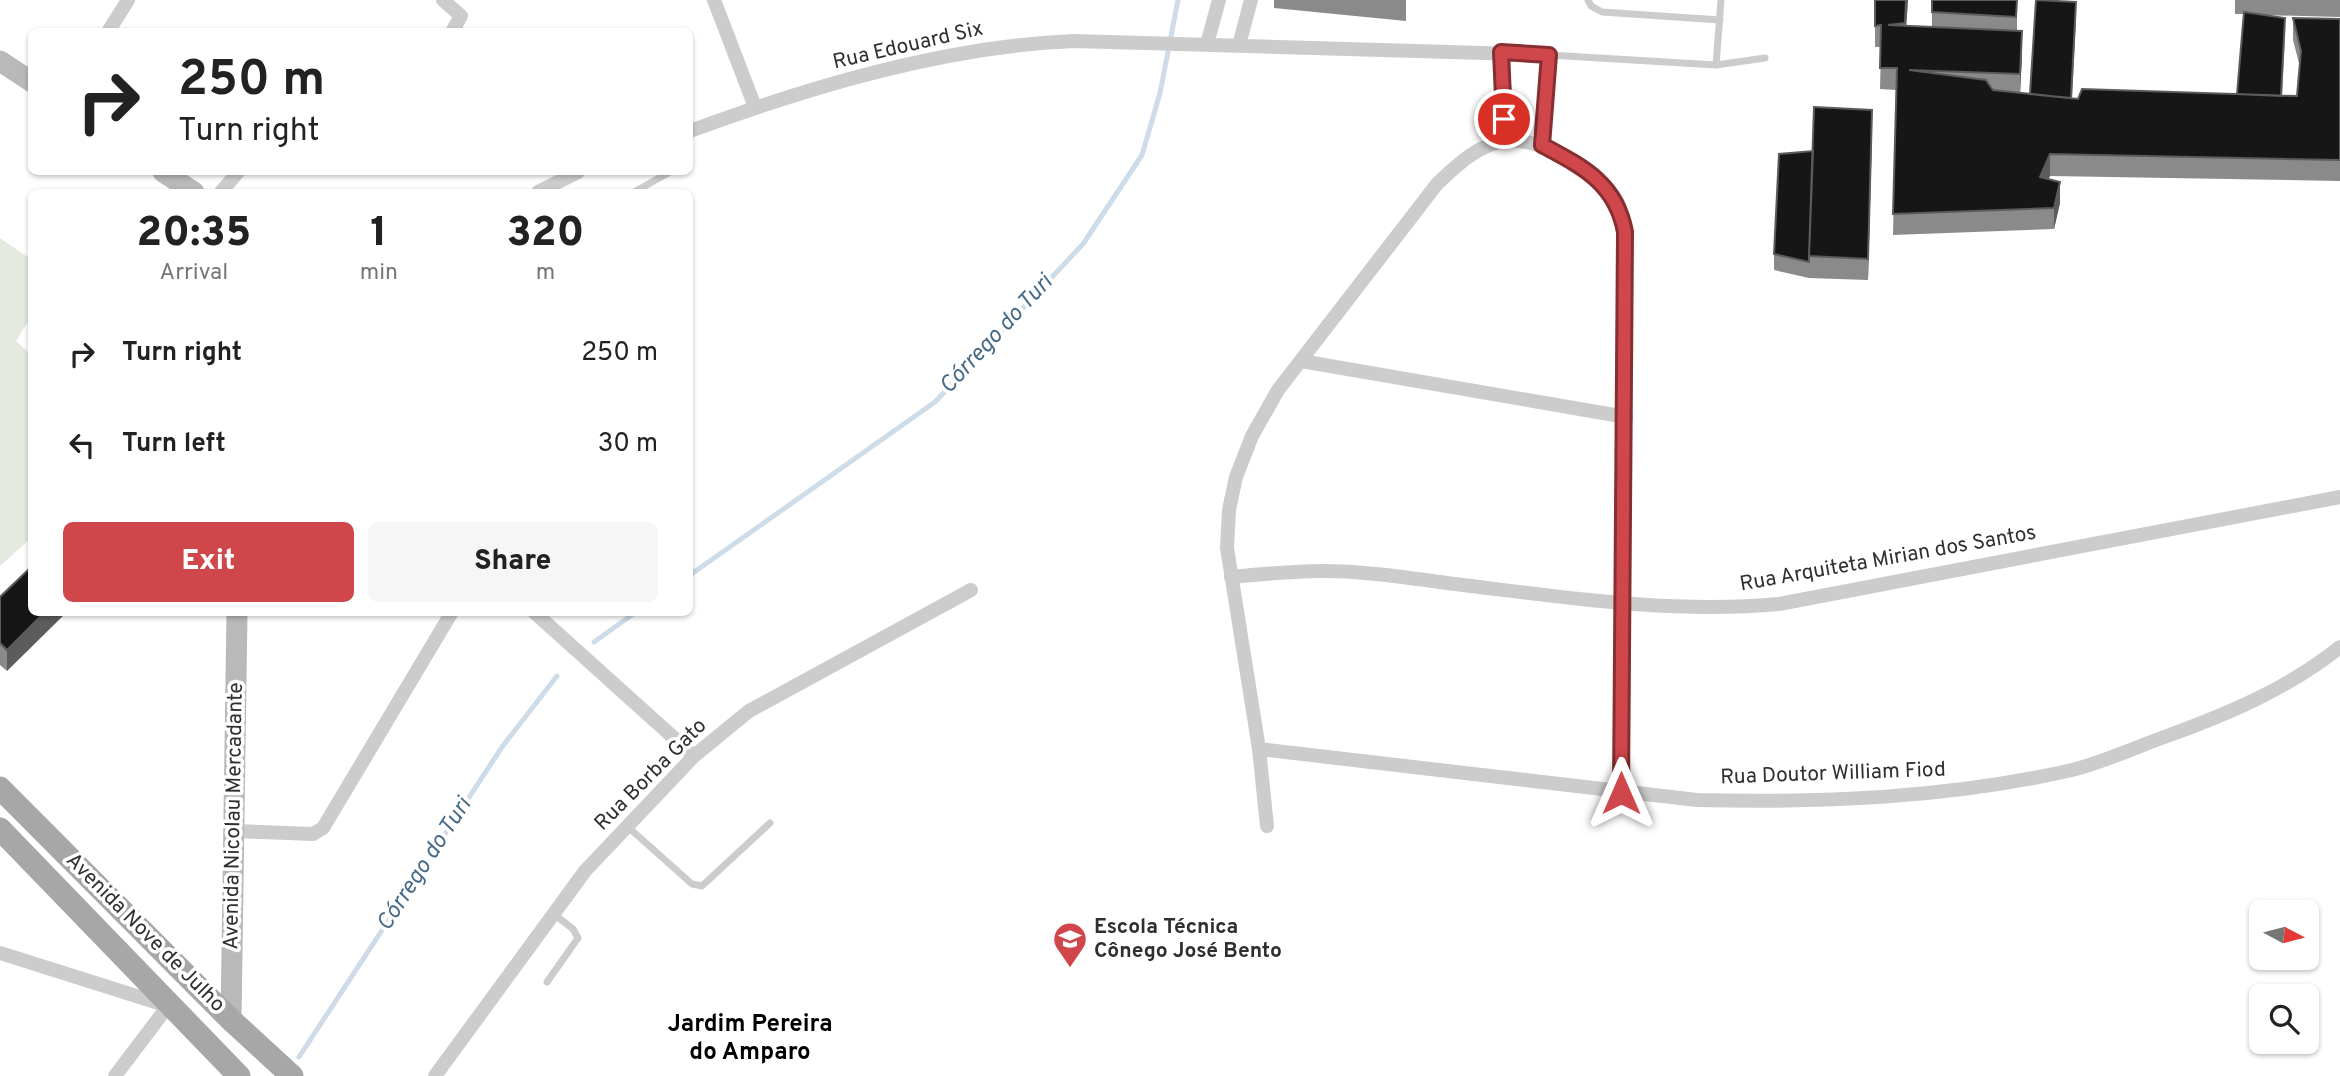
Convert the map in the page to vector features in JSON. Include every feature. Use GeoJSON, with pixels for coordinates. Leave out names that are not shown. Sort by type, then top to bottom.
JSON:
{"type":"FeatureCollection","features":[{"type":"Feature","properties":{"kind":"main road"},"geometry":{"type":"LineString","coordinates":[[0,61],[28,79]]}},
{"type":"Feature","properties":{"kind":"main road"},"geometry":{"type":"LineString","coordinates":[[168,175],[189,189]]}},
{"type":"Feature","properties":{"kind":"main road","name":"Avenida Nicolau Mercadante"},"geometry":{"type":"LineString","coordinates":[[231,1020],[237,616]]}},
{"type":"Feature","properties":{"kind":"main road","name":"Avenida Nove de Julho"},"geometry":{"type":"LineString","coordinates":[[0,788],[231,1020],[292,1076]]}},
{"type":"Feature","properties":{"kind":"main road","name":"Avenida Nove de Julho"},"geometry":{"type":"LineString","coordinates":[[0,829],[234,1074]]}},
{"type":"Feature","properties":{"kind":"street"},"geometry":{"type":"LineString","coordinates":[[110,28],[128,0]]}},
{"type":"Feature","properties":{"kind":"street"},"geometry":{"type":"LineString","coordinates":[[443,0],[461,16],[454,28]]}},
{"type":"Feature","properties":{"kind":"street"},"geometry":{"type":"LineString","coordinates":[[714,0],[755,107]]}},
{"type":"Feature","properties":{"kind":"street"},"geometry":{"type":"LineString","coordinates":[[1207,44],[1219,0]]}},
{"type":"Feature","properties":{"kind":"street"},"geometry":{"type":"LineString","coordinates":[[1239,45],[1251,0]]}},
{"type":"Feature","properties":{"kind":"street","name":"Rua Edouard Six"},"geometry":{"type":"LineString","coordinates":[[693,130],[755,107],[874,75],[1002,46],[1074,41],[1549,55]]}},
{"type":"Feature","properties":{"kind":"street"},"geometry":{"type":"LineString","coordinates":[[1501,52],[1504,141]]}},
{"type":"Feature","properties":{"kind":"street"},"geometry":{"type":"LineString","coordinates":[[1542,145],[1549,55]]}},
{"type":"Feature","properties":{"kind":"street"},"geometry":{"type":"LineString","coordinates":[[1267,826],[1259,749],[1227,548],[1229,510],[1236,477],[1252,436],[1301,361],[1437,184],[1466,158],[1504,141],[1542,145],[1596,179],[1614,196],[1622,216],[1626,248],[1626,417],[1621,793]]}},
{"type":"Feature","properties":{"kind":"street"},"geometry":{"type":"LineString","coordinates":[[223,189],[235,175]]}},
{"type":"Feature","properties":{"kind":"street"},"geometry":{"type":"LineString","coordinates":[[544,189],[572,175]]}},
{"type":"Feature","properties":{"kind":"street"},"geometry":{"type":"LineString","coordinates":[[1301,361],[1626,417]]}},
{"type":"Feature","properties":{"kind":"street","name":"Rua Arquiteta Mirian dos Santos"},"geometry":{"type":"LineString","coordinates":[[1231,577],[1287,572],[1370,573],[1623,604],[1686,609],[1779,604],[2338,501]]}},
{"type":"Feature","properties":{"kind":"street","name":"Rua Borba Gato"},"geometry":{"type":"LineString","coordinates":[[435,1076],[585,871],[694,756],[749,711],[971,590]]}},
{"type":"Feature","properties":{"kind":"street"},"geometry":{"type":"LineString","coordinates":[[233,831],[313,834],[320,831],[450,616]]}},
{"type":"Feature","properties":{"kind":"street"},"geometry":{"type":"LineString","coordinates":[[538,616],[694,756]]}},
{"type":"Feature","properties":{"kind":"street","name":"Rua Doutor William Fiod"},"geometry":{"type":"LineString","coordinates":[[1259,749],[1621,793],[1769,802],[1981,789],[2075,769],[2218,718],[2311,670],[2340,647]]}},
{"type":"Feature","properties":{"kind":"street"},"geometry":{"type":"LineString","coordinates":[[0,953],[169,1006],[115,1076]]}},
{"type":"Feature","properties":{"kind":"lane"},"geometry":{"type":"LineString","coordinates":[[1588,0],[1591,6],[1602,12],[1720,20]]}},
{"type":"Feature","properties":{"kind":"lane"},"geometry":{"type":"LineString","coordinates":[[1716,65],[1721,0]]}},
{"type":"Feature","properties":{"kind":"lane"},"geometry":{"type":"LineString","coordinates":[[1549,55],[1716,65],[1765,58]]}},
{"type":"Feature","properties":{"kind":"lane"},"geometry":{"type":"LineString","coordinates":[[639,189],[665,175]]}},
{"type":"Feature","properties":{"kind":"lane"},"geometry":{"type":"LineString","coordinates":[[627,827],[692,884],[702,886],[770,823]]}},
{"type":"Feature","properties":{"kind":"lane"},"geometry":{"type":"LineString","coordinates":[[547,982],[578,938],[573,929],[554,914]]}},
{"type":"Feature","properties":{"kind":"shaded area"},"geometry":{"type":"Polygon","coordinates":[[[0,238],[28,257],[28,322],[16,341],[28,352],[28,541],[0,566],[0,238]]]}},
{"type":"Feature","properties":{"kind":"building"},"geometry":{"type":"Polygon","coordinates":[[[1875,0],[1906,0],[1905,23],[1888,25],[2022,31],[2020,74],[1909,70],[1986,80],[1993,90],[2078,99],[2082,89],[2297,96],[2301,51],[2293,18],[2340,19],[2340,160],[2050,154],[2040,177],[2060,182],[2054,208],[1893,214],[1897,68],[1880,68],[1881,25],[1875,26],[1875,0]]]}},
{"type":"Feature","properties":{"kind":"building"},"geometry":{"type":"Polygon","coordinates":[[[1932,0],[2017,0],[2016,17],[1932,12],[1932,0]]]}},
{"type":"Feature","properties":{"kind":"building"},"geometry":{"type":"Polygon","coordinates":[[[2036,0],[2076,2],[2071,98],[2030,94],[2036,0]]]}},
{"type":"Feature","properties":{"kind":"building"},"geometry":{"type":"Polygon","coordinates":[[[2244,12],[2285,18],[2281,96],[2237,94],[2244,12]]]}},
{"type":"Feature","properties":{"kind":"building"},"geometry":{"type":"Polygon","coordinates":[[[1814,107],[1872,110],[1868,259],[1809,256],[1814,107]]]}},
{"type":"Feature","properties":{"kind":"building"},"geometry":{"type":"Polygon","coordinates":[[[1813,151],[1809,262],[1774,254],[1779,154],[1813,151]]]}},
{"type":"Feature","properties":{"kind":"building"},"geometry":{"type":"Polygon","coordinates":[[[28,570],[28,616],[41,616],[7,650],[0,643],[0,597],[28,570]]]}},
{"type":"Feature","properties":{"kind":"waterway","name":"Córrego do Turi"},"geometry":{"type":"LineString","coordinates":[[693,573],[935,402],[1083,244],[1142,155],[1160,93],[1178,0]]}},
{"type":"Feature","properties":{"kind":"waterway","name":"Córrego do Turi"},"geometry":{"type":"LineString","coordinates":[[594,642],[630,616]]}},
{"type":"Feature","properties":{"kind":"waterway","name":"Córrego do Turi"},"geometry":{"type":"LineString","coordinates":[[299,1057],[502,747],[557,676]]}},
{"type":"Feature","properties":{"kind":"place","name":"Escola Técnica Cônego José Bento"},"geometry":{"type":"Point","coordinates":[1070,969]}},
{"type":"Feature","properties":{"kind":"district","name":"Jardim Pereira do Amparo"},"geometry":{"type":"Point","coordinates":[750,1039]}},
{"type":"Feature","properties":{"kind":"route"},"geometry":{"type":"LineString","coordinates":[[1504,119],[1501,52],[1549,55],[1542,145],[1567,158],[1614,196],[1625,232],[1627,303],[1621,793]]}}]}
